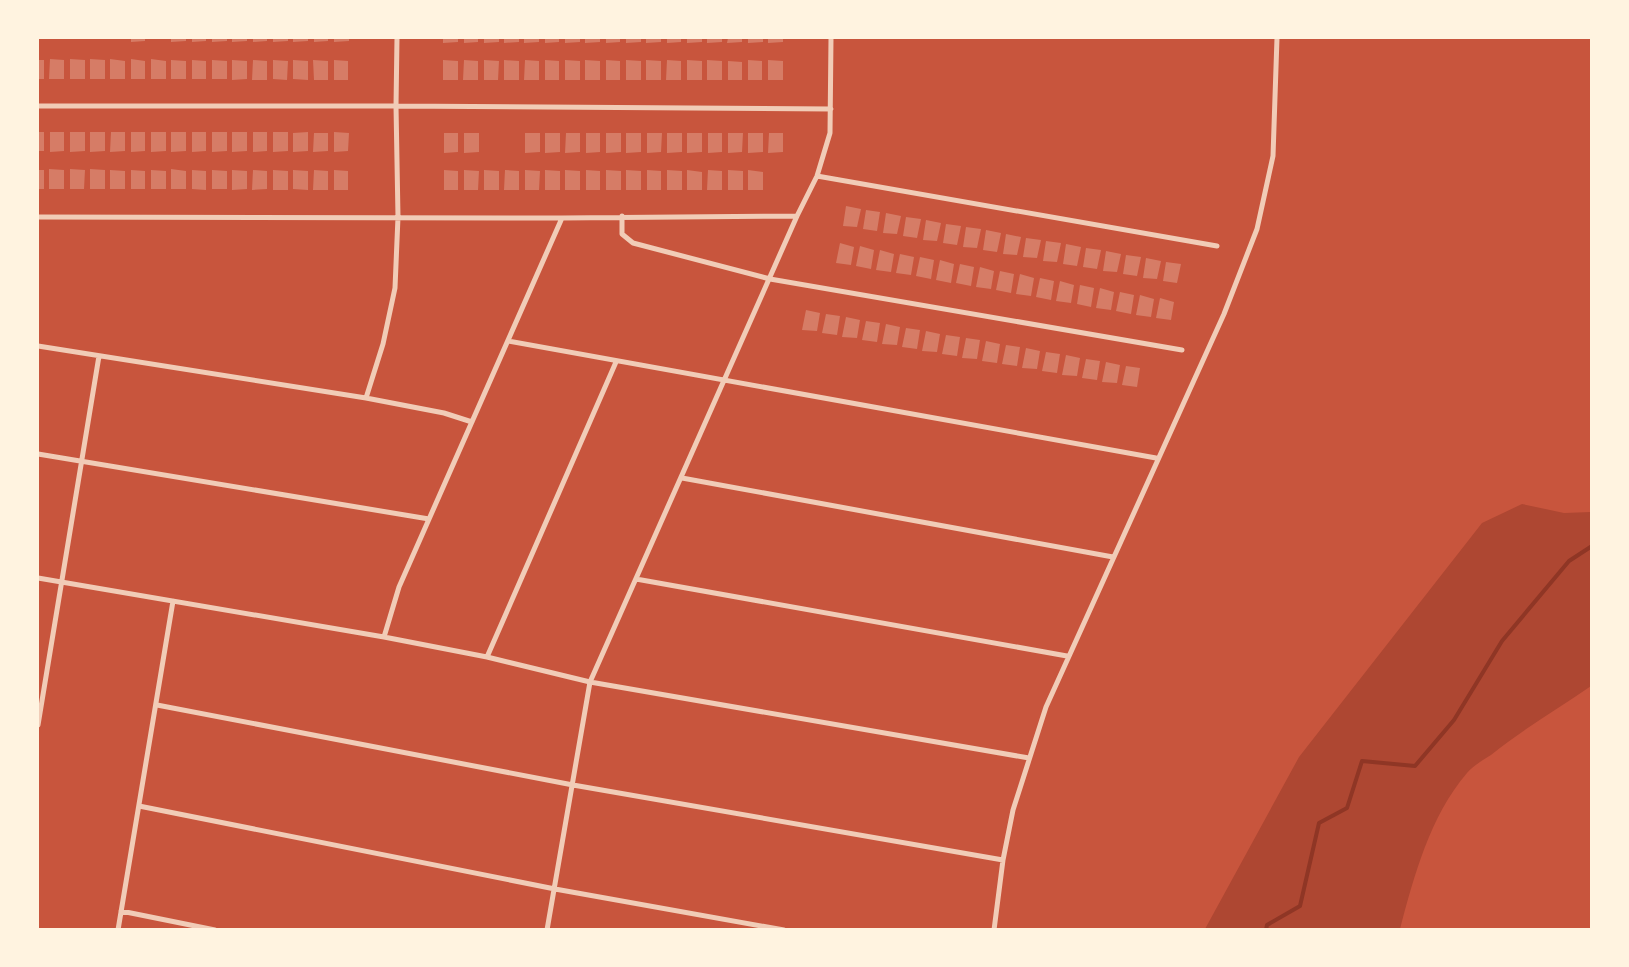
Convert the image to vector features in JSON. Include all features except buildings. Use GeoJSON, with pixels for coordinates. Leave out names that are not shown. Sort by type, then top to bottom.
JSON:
{"type":"FeatureCollection","features":[{"type":"Feature","properties":{"kind":"street"},"geometry":{"type":"LineString","coordinates":[[366,398],[383,344],[394,288],[398,217],[397,38]]}},
{"type":"Feature","properties":{"kind":"street"},"geometry":{"type":"LineString","coordinates":[[547,930],[590,682],[797,216],[817,176],[830,134],[831,38]]}},
{"type":"Feature","properties":{"kind":"street"},"geometry":{"type":"LineString","coordinates":[[994,930],[1003,860],[1014,810],[1046,707],[1156,458],[1224,314],[1257,229],[1273,156],[1277,38]]}},
{"type":"Feature","properties":{"kind":"street"},"geometry":{"type":"LineString","coordinates":[[38,106],[831,109]]}},
{"type":"Feature","properties":{"kind":"street"},"geometry":{"type":"LineString","coordinates":[[817,176],[1217,246]]}},
{"type":"Feature","properties":{"kind":"street"},"geometry":{"type":"LineString","coordinates":[[622,216],[622,234],[633,244],[770,279],[1182,350]]}},
{"type":"Feature","properties":{"kind":"street"},"geometry":{"type":"LineString","coordinates":[[38,217],[562,218],[797,216]]}},
{"type":"Feature","properties":{"kind":"street"},"geometry":{"type":"LineString","coordinates":[[384,637],[399,587],[562,218]]}},
{"type":"Feature","properties":{"kind":"street"},"geometry":{"type":"LineString","coordinates":[[508,341],[1156,458]]}},
{"type":"Feature","properties":{"kind":"street"},"geometry":{"type":"LineString","coordinates":[[38,346],[366,398],[444,413],[472,422]]}},
{"type":"Feature","properties":{"kind":"street"},"geometry":{"type":"LineString","coordinates":[[38,725],[99,356]]}},
{"type":"Feature","properties":{"kind":"street"},"geometry":{"type":"LineString","coordinates":[[487,657],[616,362]]}},
{"type":"Feature","properties":{"kind":"street"},"geometry":{"type":"LineString","coordinates":[[38,454],[429,519]]}},
{"type":"Feature","properties":{"kind":"street"},"geometry":{"type":"LineString","coordinates":[[682,478],[1113,557]]}},
{"type":"Feature","properties":{"kind":"street"},"geometry":{"type":"LineString","coordinates":[[38,578],[384,637],[487,657],[590,682],[1029,758]]}},
{"type":"Feature","properties":{"kind":"street"},"geometry":{"type":"LineString","coordinates":[[636,578],[1067,656]]}},
{"type":"Feature","properties":{"kind":"street"},"geometry":{"type":"LineString","coordinates":[[118,930],[173,601]]}},
{"type":"Feature","properties":{"kind":"street"},"geometry":{"type":"LineString","coordinates":[[157,705],[573,785],[1003,860]]}},
{"type":"Feature","properties":{"kind":"street"},"geometry":{"type":"LineString","coordinates":[[139,806],[555,889],[784,930]]}},
{"type":"Feature","properties":{"kind":"street"},"geometry":{"type":"LineString","coordinates":[[121,911],[215,930]]}},
{"type":"Feature","properties":{"kind":"shaded area"},"geometry":{"type":"Polygon","coordinates":[[[1522,504],[1564,513],[1591,512],[1591,686],[1515,736],[1467,773],[1454,790],[1433,827],[1411,888],[1400,929],[1205,929],[1299,757],[1482,523],[1522,504]]]}},
{"type":"Feature","properties":{"kind":"waterway"},"geometry":{"type":"LineString","coordinates":[[1266,930],[1267,925],[1300,906],[1319,823],[1347,808],[1362,761],[1415,766],[1454,720],[1502,641],[1569,561],[1592,546]]}}]}
